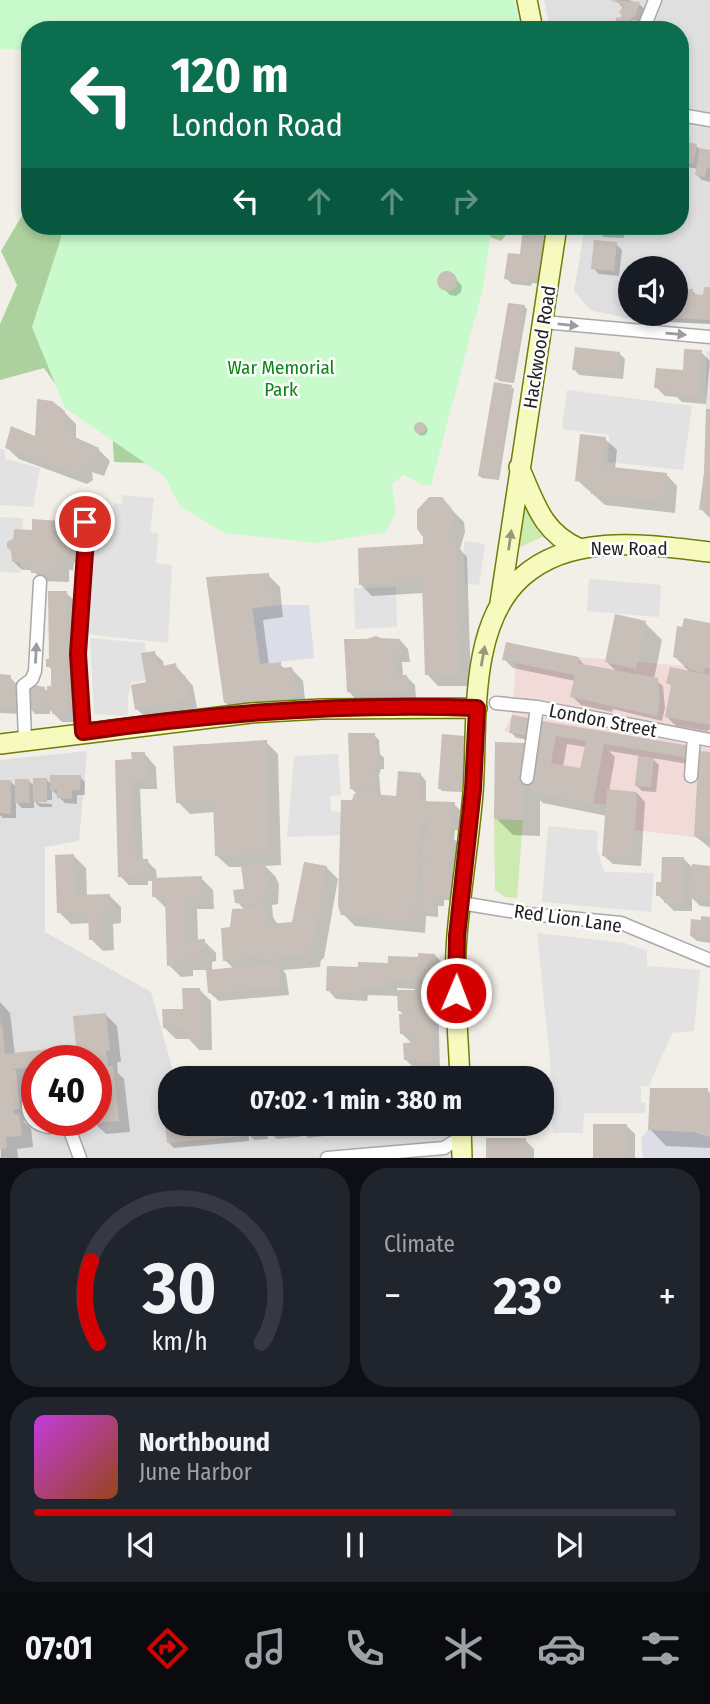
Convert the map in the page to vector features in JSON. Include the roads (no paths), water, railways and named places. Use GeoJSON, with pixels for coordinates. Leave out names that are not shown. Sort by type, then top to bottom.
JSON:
{"type":"FeatureCollection","features":[{"type":"Feature","properties":{"kind":"street"},"geometry":{"type":"LineString","coordinates":[[527,0],[532,21]]}},
{"type":"Feature","properties":{"kind":"street"},"geometry":{"type":"LineString","coordinates":[[647,21],[655,0]]}},
{"type":"Feature","properties":{"kind":"street"},"geometry":{"type":"LineString","coordinates":[[689,116],[710,120]]}},
{"type":"Feature","properties":{"kind":"street","name":"Hackwood Road"},"geometry":{"type":"LineString","coordinates":[[500,607],[556,235]]}},
{"type":"Feature","properties":{"kind":"street"},"geometry":{"type":"LineString","coordinates":[[543,322],[710,337]]}},
{"type":"Feature","properties":{"kind":"street"},"geometry":{"type":"LineString","coordinates":[[519,467],[548,528],[563,541],[578,548]]}},
{"type":"Feature","properties":{"kind":"street"},"geometry":{"type":"LineString","coordinates":[[81,513],[87,531],[78,654],[83,732]]}},
{"type":"Feature","properties":{"kind":"street","name":"New Road"},"geometry":{"type":"LineString","coordinates":[[459,1066],[457,936],[473,789],[483,653],[493,619],[508,593],[524,575],[578,548],[610,544],[710,552]]}},
{"type":"Feature","properties":{"kind":"street"},"geometry":{"type":"LineString","coordinates":[[24,740],[23,686],[32,679],[35,671],[40,582]]}},
{"type":"Feature","properties":{"kind":"street","name":"London Street"},"geometry":{"type":"LineString","coordinates":[[496,702],[537,707],[710,740]]}},
{"type":"Feature","properties":{"kind":"street"},"geometry":{"type":"LineString","coordinates":[[527,778],[537,707]]}},
{"type":"Feature","properties":{"kind":"street"},"geometry":{"type":"LineString","coordinates":[[0,744],[251,713],[321,709],[477,708]]}},
{"type":"Feature","properties":{"kind":"street"},"geometry":{"type":"LineString","coordinates":[[691,776],[694,737]]}},
{"type":"Feature","properties":{"kind":"street","name":"Red Lion Lane"},"geometry":{"type":"LineString","coordinates":[[461,903],[528,914],[621,923],[710,960]]}},
{"type":"Feature","properties":{"kind":"street"},"geometry":{"type":"LineString","coordinates":[[71,1136],[80,1158]]}},
{"type":"Feature","properties":{"kind":"street"},"geometry":{"type":"LineString","coordinates":[[327,1158],[444,1148],[459,1136]]}},
{"type":"Feature","properties":{"kind":"street"},"geometry":{"type":"LineString","coordinates":[[461,1136],[462,1158]]}},
{"type":"Feature","properties":{"kind":"park label","name":"War Memorial Park"},"geometry":{"type":"Point","coordinates":[281,378]}}]}
